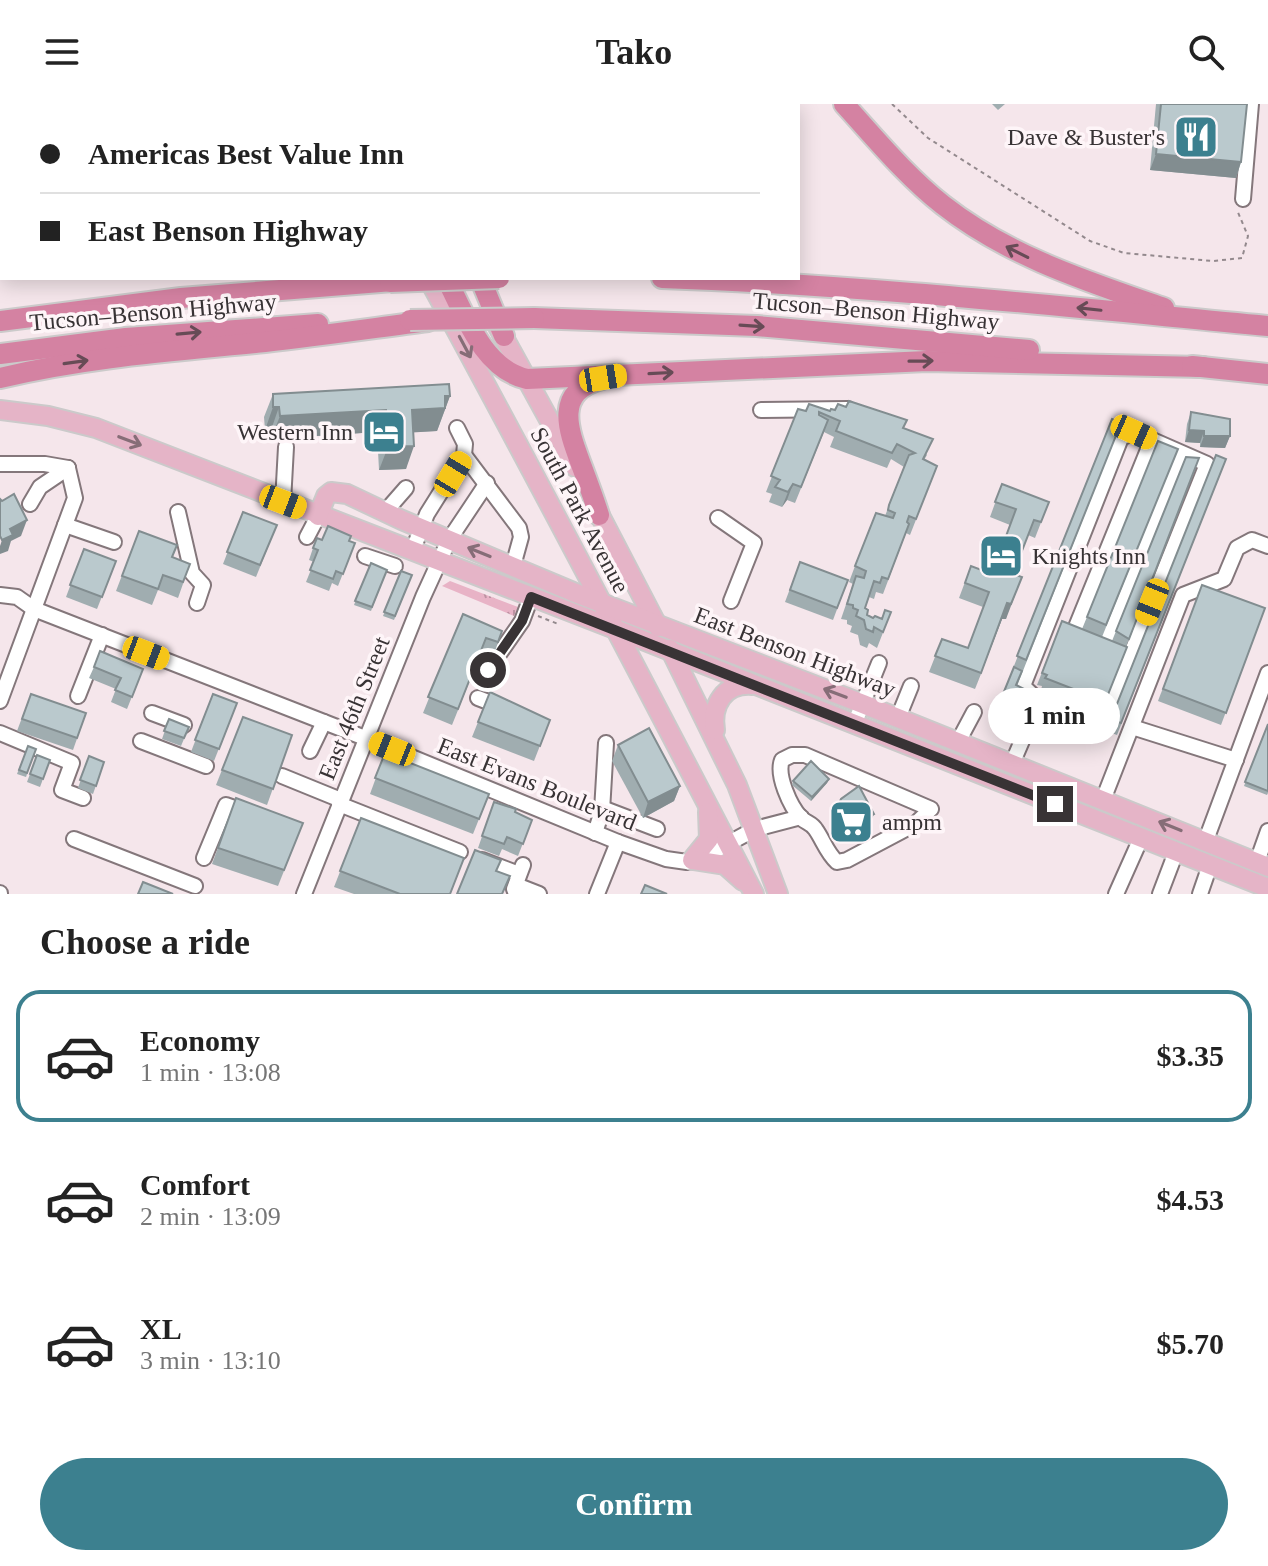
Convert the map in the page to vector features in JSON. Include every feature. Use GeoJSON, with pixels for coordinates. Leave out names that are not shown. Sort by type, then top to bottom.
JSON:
{"type":"FeatureCollection","features":[{"type":"Feature","properties":{"kind":"highway"},"geometry":{"type":"LineString","coordinates":[[844,104],[920,186],[987,235],[1056,270],[1194,319]]}},
{"type":"Feature","properties":{"kind":"highway"},"geometry":{"type":"LineString","coordinates":[[390,282],[406,280]]}},
{"type":"Feature","properties":{"kind":"highway","name":"Tucson–Benson Highway"},"geometry":{"type":"LineString","coordinates":[[0,319],[228,293],[444,280]]}},
{"type":"Feature","properties":{"kind":"highway"},"geometry":{"type":"LineString","coordinates":[[447,280],[494,361],[503,370],[527,379],[939,361],[1203,367]]}},
{"type":"Feature","properties":{"kind":"highway"},"geometry":{"type":"LineString","coordinates":[[481,280],[504,336]]}},
{"type":"Feature","properties":{"kind":"highway","name":"Tucson–Benson Highway"},"geometry":{"type":"LineString","coordinates":[[714,280],[791,283],[1268,326]]}},
{"type":"Feature","properties":{"kind":"highway","name":"Tucson–Benson Highway"},"geometry":{"type":"LineString","coordinates":[[0,354],[247,327],[534,318],[757,326],[1268,374]]}},
{"type":"Feature","properties":{"kind":"highway"},"geometry":{"type":"LineString","coordinates":[[0,378],[46,367],[113,357],[411,322]]}},
{"type":"Feature","properties":{"kind":"highway"},"geometry":{"type":"LineString","coordinates":[[599,515],[570,432],[569,407],[572,398],[585,385],[620,375]]}},
{"type":"Feature","properties":{"kind":"main road","name":"South Park Avenue"},"geometry":{"type":"LineString","coordinates":[[429,280],[753,892]]}},
{"type":"Feature","properties":{"kind":"main road","name":"South Park Avenue"},"geometry":{"type":"LineString","coordinates":[[469,280],[504,336],[718,745],[755,829],[778,894]]}},
{"type":"Feature","properties":{"kind":"main road","name":"East Benson Highway"},"geometry":{"type":"LineString","coordinates":[[0,410],[40,414],[96,428],[615,629],[1268,888]]}},
{"type":"Feature","properties":{"kind":"main road","name":"East Benson Highway"},"geometry":{"type":"LineString","coordinates":[[318,516],[326,496],[338,491],[602,603],[1262,864]]}},
{"type":"Feature","properties":{"kind":"main road"},"geometry":{"type":"LineString","coordinates":[[718,745],[714,715],[721,697],[731,688],[744,684],[761,687]]}},
{"type":"Feature","properties":{"kind":"main road"},"geometry":{"type":"LineString","coordinates":[[1055,804],[1064,784]]}},
{"type":"Feature","properties":{"kind":"main road"},"geometry":{"type":"LineString","coordinates":[[692,860],[709,839],[707,805]]}},
{"type":"Feature","properties":{"kind":"main road"},"geometry":{"type":"LineString","coordinates":[[692,860],[725,865],[753,892]]}},
{"type":"Feature","properties":{"kind":"street"},"geometry":{"type":"LineString","coordinates":[[1239,203],[1251,104]]}},
{"type":"Feature","properties":{"kind":"street"},"geometry":{"type":"LineString","coordinates":[[761,410],[864,409]]}},
{"type":"Feature","properties":{"kind":"street"},"geometry":{"type":"LineString","coordinates":[[412,552],[427,514],[464,455],[465,444],[457,428]]}},
{"type":"Feature","properties":{"kind":"street"},"geometry":{"type":"LineString","coordinates":[[1128,432],[1134,432],[1182,454],[1207,464],[1108,711],[1099,724],[1049,701],[1039,701],[1023,686],[1121,438],[1128,432]]}},
{"type":"Feature","properties":{"kind":"street"},"geometry":{"type":"LineString","coordinates":[[1090,639],[1152,440]]}},
{"type":"Feature","properties":{"kind":"street"},"geometry":{"type":"LineString","coordinates":[[283,502],[286,447]]}},
{"type":"Feature","properties":{"kind":"street"},"geometry":{"type":"LineString","coordinates":[[1090,639],[1182,454]]}},
{"type":"Feature","properties":{"kind":"street"},"geometry":{"type":"LineString","coordinates":[[464,455],[519,528],[521,537],[513,566]]}},
{"type":"Feature","properties":{"kind":"street"},"geometry":{"type":"LineString","coordinates":[[0,464],[45,464],[68,468]]}},
{"type":"Feature","properties":{"kind":"street"},"geometry":{"type":"LineString","coordinates":[[30,504],[40,487],[68,468]]}},
{"type":"Feature","properties":{"kind":"street"},"geometry":{"type":"LineString","coordinates":[[0,701],[75,498],[68,468]]}},
{"type":"Feature","properties":{"kind":"street","name":"East 46th Street"},"geometry":{"type":"LineString","coordinates":[[304,894],[438,563],[449,540],[487,483]]}},
{"type":"Feature","properties":{"kind":"street"},"geometry":{"type":"LineString","coordinates":[[385,512],[406,488]]}},
{"type":"Feature","properties":{"kind":"street"},"geometry":{"type":"LineString","coordinates":[[178,512],[192,573],[203,585],[197,603]]}},
{"type":"Feature","properties":{"kind":"street"},"geometry":{"type":"LineString","coordinates":[[307,537],[318,516]]}},
{"type":"Feature","properties":{"kind":"street"},"geometry":{"type":"LineString","coordinates":[[718,518],[754,543],[731,601]]}},
{"type":"Feature","properties":{"kind":"street"},"geometry":{"type":"LineString","coordinates":[[65,525],[114,542]]}},
{"type":"Feature","properties":{"kind":"street"},"geometry":{"type":"LineString","coordinates":[[1103,800],[1183,595],[1224,579],[1237,548],[1252,540],[1268,546]]}},
{"type":"Feature","properties":{"kind":"street"},"geometry":{"type":"LineString","coordinates":[[365,556],[395,566]]}},
{"type":"Feature","properties":{"kind":"street","name":"East Evans Boulevard"},"geometry":{"type":"LineString","coordinates":[[2,592],[17,597],[34,609],[365,738],[618,842],[666,859],[692,860]]}},
{"type":"Feature","properties":{"kind":"street"},"geometry":{"type":"LineString","coordinates":[[491,645],[488,670],[522,621],[531,597]]}},
{"type":"Feature","properties":{"kind":"street"},"geometry":{"type":"LineString","coordinates":[[1049,620],[1130,656]]}},
{"type":"Feature","properties":{"kind":"street"},"geometry":{"type":"LineString","coordinates":[[78,696],[102,635]]}},
{"type":"Feature","properties":{"kind":"street"},"geometry":{"type":"LineString","coordinates":[[854,725],[879,663]]}},
{"type":"Feature","properties":{"kind":"street"},"geometry":{"type":"LineString","coordinates":[[1206,840],[1268,673]]}},
{"type":"Feature","properties":{"kind":"street"},"geometry":{"type":"LineString","coordinates":[[898,718],[911,686]]}},
{"type":"Feature","properties":{"kind":"street"},"geometry":{"type":"LineString","coordinates":[[478,698],[521,715]]}},
{"type":"Feature","properties":{"kind":"street"},"geometry":{"type":"LineString","coordinates":[[1012,764],[1039,701]]}},
{"type":"Feature","properties":{"kind":"street"},"geometry":{"type":"LineString","coordinates":[[958,742],[974,712]]}},
{"type":"Feature","properties":{"kind":"street"},"geometry":{"type":"LineString","coordinates":[[152,713],[184,725]]}},
{"type":"Feature","properties":{"kind":"street"},"geometry":{"type":"LineString","coordinates":[[310,751],[324,722]]}},
{"type":"Feature","properties":{"kind":"street"},"geometry":{"type":"LineString","coordinates":[[1132,727],[1236,760]]}},
{"type":"Feature","properties":{"kind":"street"},"geometry":{"type":"LineString","coordinates":[[0,733],[72,763],[62,790],[83,798]]}},
{"type":"Feature","properties":{"kind":"street"},"geometry":{"type":"LineString","coordinates":[[141,741],[206,766]]}},
{"type":"Feature","properties":{"kind":"street"},"geometry":{"type":"LineString","coordinates":[[595,833],[602,808],[606,743]]}},
{"type":"Feature","properties":{"kind":"street"},"geometry":{"type":"LineString","coordinates":[[692,860],[755,829],[801,817],[814,826],[837,862],[847,860],[915,824],[931,809],[817,759],[792,755],[782,760],[780,779],[801,817]]}},
{"type":"Feature","properties":{"kind":"street"},"geometry":{"type":"LineString","coordinates":[[282,776],[467,854],[539,894]]}},
{"type":"Feature","properties":{"kind":"street"},"geometry":{"type":"LineString","coordinates":[[204,858],[226,805],[259,817]]}},
{"type":"Feature","properties":{"kind":"street"},"geometry":{"type":"LineString","coordinates":[[602,808],[657,829]]}},
{"type":"Feature","properties":{"kind":"street"},"geometry":{"type":"LineString","coordinates":[[1262,864],[1268,831]]}},
{"type":"Feature","properties":{"kind":"street"},"geometry":{"type":"LineString","coordinates":[[1116,894],[1141,838]]}},
{"type":"Feature","properties":{"kind":"street"},"geometry":{"type":"LineString","coordinates":[[74,839],[195,886]]}},
{"type":"Feature","properties":{"kind":"street"},"geometry":{"type":"LineString","coordinates":[[597,894],[618,842]]}},
{"type":"Feature","properties":{"kind":"street"},"geometry":{"type":"LineString","coordinates":[[1160,894],[1176,852]]}},
{"type":"Feature","properties":{"kind":"street"},"geometry":{"type":"LineString","coordinates":[[1200,894],[1210,865]]}},
{"type":"Feature","properties":{"kind":"path"},"geometry":{"type":"LineString","coordinates":[[892,104],[928,138],[1090,241],[1124,253],[1213,261],[1242,258],[1248,236],[1239,203]]}},
{"type":"Feature","properties":{"kind":"green space"},"geometry":{"type":"Polygon","coordinates":[[[450,581],[518,607],[514,616],[442,586],[450,581]]]}},
{"type":"Feature","properties":{"kind":"building","name":"Dave & Buster's"},"geometry":{"type":"Polygon","coordinates":[[[1161,104],[1247,104],[1241,162],[1156,154],[1161,104]]]}},
{"type":"Feature","properties":{"kind":"building"},"geometry":{"type":"Polygon","coordinates":[[[449,384],[450,396],[445,396],[445,408],[412,410],[414,446],[388,447],[386,410],[280,416],[279,407],[273,407],[273,394],[449,384]]]}},
{"type":"Feature","properties":{"kind":"building"},"geometry":{"type":"Polygon","coordinates":[[[849,401],[907,420],[903,428],[933,439],[923,459],[937,466],[916,519],[909,516],[909,524],[888,579],[882,577],[880,583],[874,581],[865,608],[867,615],[873,618],[882,619],[885,610],[891,612],[883,632],[874,627],[873,632],[866,629],[864,620],[856,616],[858,610],[847,604],[856,576],[864,578],[866,571],[855,566],[876,513],[893,518],[895,513],[888,510],[889,505],[909,455],[915,453],[897,444],[892,453],[836,431],[840,421],[819,412],[828,420],[801,487],[793,484],[788,492],[775,487],[780,480],[771,476],[798,409],[806,411],[809,404],[830,411],[835,410],[838,404],[846,407],[849,401]]]}},
{"type":"Feature","properties":{"kind":"building"},"geometry":{"type":"Polygon","coordinates":[[[1191,412],[1230,419],[1230,436],[1204,436],[1204,431],[1189,430],[1191,412]]]}},
{"type":"Feature","properties":{"kind":"building"},"geometry":{"type":"Polygon","coordinates":[[[1112,419],[1121,423],[1026,660],[1017,656],[1112,419]]]}},
{"type":"Feature","properties":{"kind":"building"},"geometry":{"type":"Polygon","coordinates":[[[1158,441],[1178,449],[1106,625],[1087,617],[1158,441]]]}},
{"type":"Feature","properties":{"kind":"building"},"geometry":{"type":"Polygon","coordinates":[[[1216,455],[1226,459],[1121,723],[1111,719],[1216,455]]]}},
{"type":"Feature","properties":{"kind":"building"},"geometry":{"type":"Polygon","coordinates":[[[1186,457],[1199,458],[1129,639],[1116,631],[1186,457]]]}},
{"type":"Feature","properties":{"kind":"building"},"geometry":{"type":"Polygon","coordinates":[[[1002,484],[1049,502],[1041,522],[1034,520],[1013,574],[1022,577],[1011,604],[1007,603],[981,673],[935,656],[942,639],[968,648],[989,592],[965,583],[971,566],[992,574],[1016,509],[995,502],[1002,484]]]}},
{"type":"Feature","properties":{"kind":"building"},"geometry":{"type":"Polygon","coordinates":[[[14,494],[27,520],[10,529],[13,535],[2,540],[0,499],[2,501],[14,494]]]}},
{"type":"Feature","properties":{"kind":"building"},"geometry":{"type":"Polygon","coordinates":[[[243,512],[277,525],[260,565],[227,552],[243,512]]]}},
{"type":"Feature","properties":{"kind":"building"},"geometry":{"type":"Polygon","coordinates":[[[328,526],[351,536],[349,541],[355,543],[343,574],[336,571],[333,579],[310,570],[318,550],[313,548],[317,538],[322,540],[328,526]]]}},
{"type":"Feature","properties":{"kind":"building"},"geometry":{"type":"Polygon","coordinates":[[[139,531],[177,545],[172,557],[190,564],[183,582],[163,575],[158,589],[122,576],[139,531]]]}},
{"type":"Feature","properties":{"kind":"building"},"geometry":{"type":"Polygon","coordinates":[[[84,549],[116,561],[102,597],[70,585],[84,549]]]}},
{"type":"Feature","properties":{"kind":"building"},"geometry":{"type":"Polygon","coordinates":[[[800,562],[848,580],[837,608],[790,590],[800,562]]]}},
{"type":"Feature","properties":{"kind":"building"},"geometry":{"type":"Polygon","coordinates":[[[371,563],[387,570],[372,607],[355,601],[371,563]]]}},
{"type":"Feature","properties":{"kind":"building"},"geometry":{"type":"Polygon","coordinates":[[[401,571],[412,575],[395,616],[384,612],[401,571]]]}},
{"type":"Feature","properties":{"kind":"building"},"geometry":{"type":"Polygon","coordinates":[[[1202,585],[1265,608],[1226,713],[1163,689],[1202,585]]]}},
{"type":"Feature","properties":{"kind":"building"},"geometry":{"type":"Polygon","coordinates":[[[463,614],[502,631],[498,642],[486,638],[458,709],[428,697],[463,614]]]}},
{"type":"Feature","properties":{"kind":"building"},"geometry":{"type":"Polygon","coordinates":[[[1062,621],[1127,647],[1107,697],[1101,695],[1099,699],[1045,678],[1047,675],[1042,673],[1062,621]]]}},
{"type":"Feature","properties":{"kind":"building"},"geometry":{"type":"Polygon","coordinates":[[[100,651],[143,669],[132,697],[115,690],[121,678],[94,667],[100,651]]]}},
{"type":"Feature","properties":{"kind":"building"},"geometry":{"type":"Polygon","coordinates":[[[1014,667],[1022,671],[1016,685],[1028,691],[1023,703],[1003,694],[1014,667]]]}},
{"type":"Feature","properties":{"kind":"building"},"geometry":{"type":"Polygon","coordinates":[[[490,692],[550,720],[540,746],[478,722],[490,692]]]}},
{"type":"Feature","properties":{"kind":"building"},"geometry":{"type":"Polygon","coordinates":[[[31,694],[86,713],[77,738],[22,719],[31,694]]]}},
{"type":"Feature","properties":{"kind":"building"},"geometry":{"type":"Polygon","coordinates":[[[213,694],[237,703],[219,749],[195,740],[213,694]]]}},
{"type":"Feature","properties":{"kind":"building"},"geometry":{"type":"Polygon","coordinates":[[[1054,699],[1096,715],[1090,729],[1049,714],[1054,699]]]}},
{"type":"Feature","properties":{"kind":"building"},"geometry":{"type":"Polygon","coordinates":[[[243,717],[292,735],[273,789],[222,770],[243,717]]]}},
{"type":"Feature","properties":{"kind":"building"},"geometry":{"type":"Polygon","coordinates":[[[169,719],[189,727],[184,738],[164,731],[169,719]]]}},
{"type":"Feature","properties":{"kind":"building"},"geometry":{"type":"Polygon","coordinates":[[[1268,724],[1268,791],[1245,782],[1268,724]]]}},
{"type":"Feature","properties":{"kind":"building"},"geometry":{"type":"Polygon","coordinates":[[[649,728],[680,786],[648,802],[618,745],[649,728]]]}},
{"type":"Feature","properties":{"kind":"building"},"geometry":{"type":"Polygon","coordinates":[[[28,746],[36,749],[27,773],[19,770],[28,746]]]}},
{"type":"Feature","properties":{"kind":"building"},"geometry":{"type":"Polygon","coordinates":[[[385,753],[489,794],[479,819],[375,778],[385,753]]]}},
{"type":"Feature","properties":{"kind":"building"},"geometry":{"type":"Polygon","coordinates":[[[37,755],[50,760],[43,779],[30,774],[37,755]]]}},
{"type":"Feature","properties":{"kind":"building"},"geometry":{"type":"Polygon","coordinates":[[[89,756],[104,762],[96,786],[80,780],[89,756]]]}},
{"type":"Feature","properties":{"kind":"building"},"geometry":{"type":"Polygon","coordinates":[[[811,761],[829,779],[812,797],[793,781],[811,761]]]}},
{"type":"Feature","properties":{"kind":"building"},"geometry":{"type":"Polygon","coordinates":[[[859,786],[874,814],[848,827],[838,806],[841,799],[859,786]]]}},
{"type":"Feature","properties":{"kind":"building"},"geometry":{"type":"Polygon","coordinates":[[[236,798],[303,823],[284,870],[218,848],[236,798]]]}},
{"type":"Feature","properties":{"kind":"building"},"geometry":{"type":"Polygon","coordinates":[[[494,802],[516,809],[515,812],[532,820],[523,844],[507,837],[504,844],[482,836],[494,802]]]}},
{"type":"Feature","properties":{"kind":"building"},"geometry":{"type":"Polygon","coordinates":[[[361,818],[464,858],[450,894],[400,894],[340,871],[361,818]]]}},
{"type":"Feature","properties":{"kind":"building"},"geometry":{"type":"Polygon","coordinates":[[[475,850],[501,860],[496,871],[510,876],[502,894],[457,894],[475,850]]]}},
{"type":"Feature","properties":{"kind":"building"},"geometry":{"type":"Polygon","coordinates":[[[143,882],[173,894],[138,894],[143,882]]]}},
{"type":"Feature","properties":{"kind":"building"},"geometry":{"type":"Polygon","coordinates":[[[645,885],[667,894],[641,894],[645,885]]]}},
{"type":"Feature","properties":{"kind":"place","name":"Dave & Buster's"},"geometry":{"type":"Point","coordinates":[1196,137]}},
{"type":"Feature","properties":{"kind":"place","name":"Western Inn"},"geometry":{"type":"Point","coordinates":[384,432]}},
{"type":"Feature","properties":{"kind":"place","name":"Knights Inn"},"geometry":{"type":"Point","coordinates":[1001,556]}},
{"type":"Feature","properties":{"kind":"place","name":"ampm"},"geometry":{"type":"Point","coordinates":[851,822]}},
{"type":"Feature","properties":{"kind":"route"},"geometry":{"type":"LineString","coordinates":[[488,670],[522,621],[531,597],[1055,804]]}}]}
